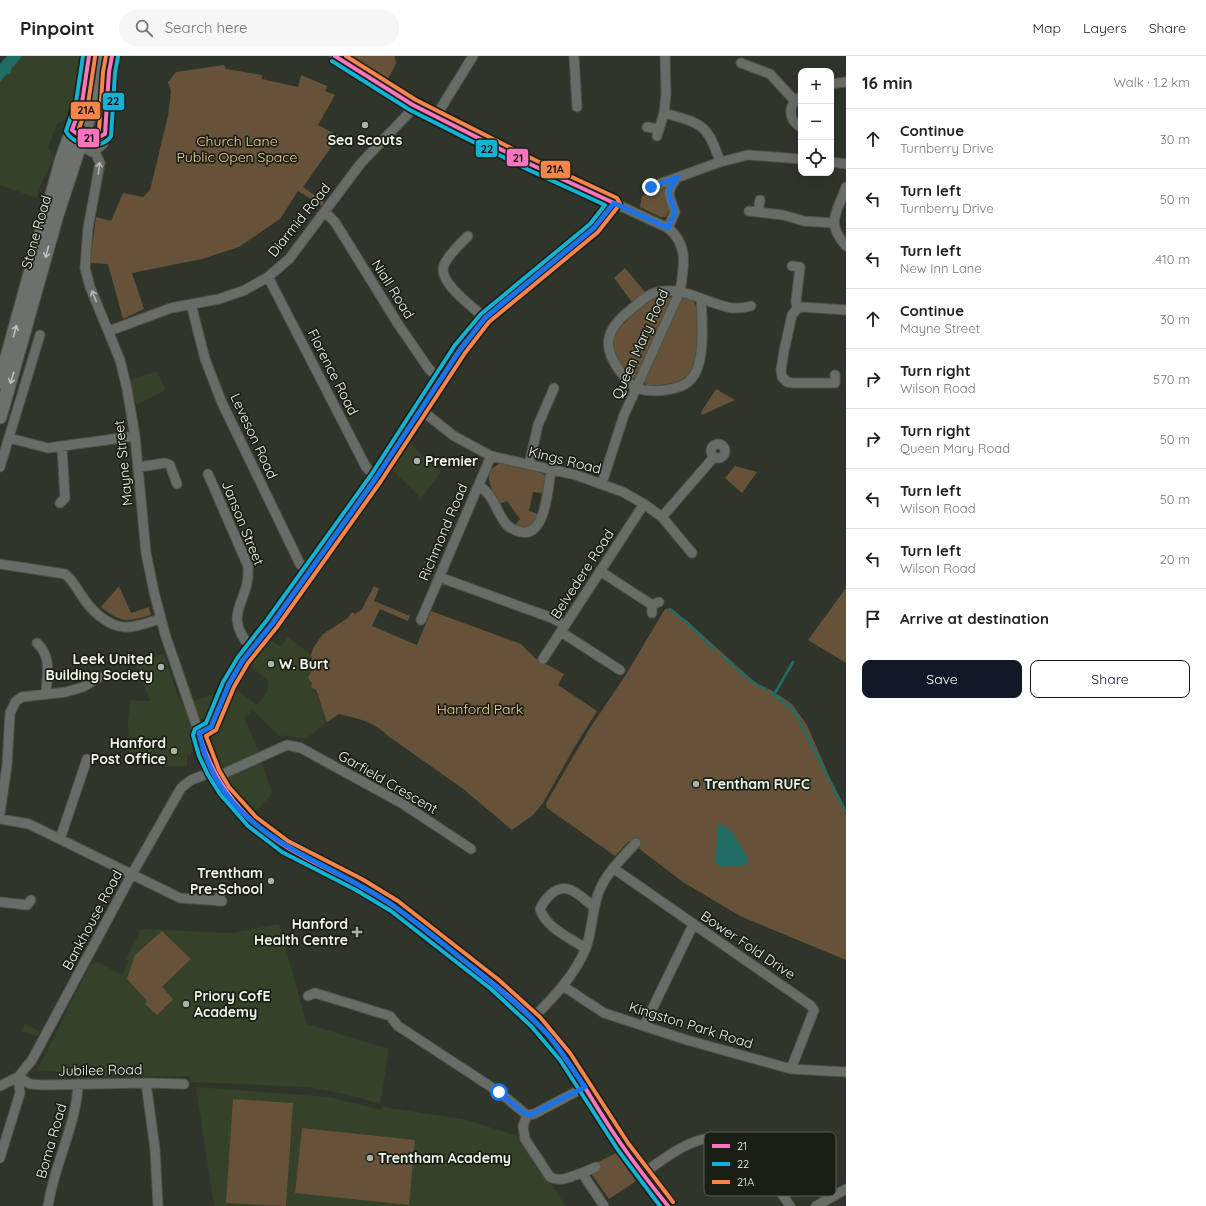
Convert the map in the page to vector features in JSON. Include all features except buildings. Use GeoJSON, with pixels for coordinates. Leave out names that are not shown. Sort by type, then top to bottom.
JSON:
{"type":"FeatureCollection","features":[{"type":"Feature","properties":{"kind":"highway","name":"Stone Road"},"geometry":{"type":"LineString","coordinates":[[0,417],[57,215],[74,143],[89,56]]}},
{"type":"Feature","properties":{"kind":"highway","name":"Stone Road"},"geometry":{"type":"LineString","coordinates":[[0,382],[50,203],[74,143],[96,96],[101,56]]}},
{"type":"Feature","properties":{"kind":"street"},"geometry":{"type":"LineString","coordinates":[[74,143],[93,152],[103,144],[108,104],[109,72],[112,56]]}},
{"type":"Feature","properties":{"kind":"street","name":"Queen Mary Road"},"geometry":{"type":"LineString","coordinates":[[335,56],[413,105],[532,165],[668,228],[679,240],[684,256],[684,269],[680,291],[636,387],[612,450],[602,483]]}},
{"type":"Feature","properties":{"kind":"street"},"geometry":{"type":"LineString","coordinates":[[436,116],[473,56]]}},
{"type":"Feature","properties":{"kind":"street"},"geometry":{"type":"LineString","coordinates":[[574,56],[577,107]]}},
{"type":"Feature","properties":{"kind":"street"},"geometry":{"type":"LineString","coordinates":[[647,127],[658,132],[664,113],[667,84],[665,56]]}},
{"type":"Feature","properties":{"kind":"street"},"geometry":{"type":"LineString","coordinates":[[741,63],[770,74],[798,99],[790,113],[794,123],[798,125]]}},
{"type":"Feature","properties":{"kind":"street"},"geometry":{"type":"LineString","coordinates":[[834,84],[846,82]]}},
{"type":"Feature","properties":{"kind":"street","name":"Diarmid Road"},"geometry":{"type":"LineString","coordinates":[[109,332],[172,308],[219,299],[245,290],[268,277],[289,259],[361,163],[408,114],[413,105]]}},
{"type":"Feature","properties":{"kind":"street"},"geometry":{"type":"LineString","coordinates":[[664,113],[700,124],[714,142],[720,162]]}},
{"type":"Feature","properties":{"kind":"street","name":"Mayne Street"},"geometry":{"type":"LineString","coordinates":[[93,152],[98,156],[100,163],[88,228],[85,268],[90,287],[120,360],[135,436],[146,553],[160,619],[199,733],[203,752],[214,775],[234,804],[267,834],[302,856],[369,890],[394,907],[442,942],[532,1019],[564,1057],[642,1174],[668,1206]]}},
{"type":"Feature","properties":{"kind":"street"},"geometry":{"type":"LineString","coordinates":[[651,187],[720,162],[748,155],[798,159]]}},
{"type":"Feature","properties":{"kind":"street"},"geometry":{"type":"LineString","coordinates":[[834,162],[846,164]]}},
{"type":"Feature","properties":{"kind":"street"},"geometry":{"type":"LineString","coordinates":[[668,228],[675,212],[669,199],[669,187],[678,177]]}},
{"type":"Feature","properties":{"kind":"street"},"geometry":{"type":"LineString","coordinates":[[846,187],[834,214],[832,223],[841,241],[846,246]]}},
{"type":"Feature","properties":{"kind":"street"},"geometry":{"type":"LineString","coordinates":[[760,200],[754,212],[783,215],[804,221],[832,223]]}},
{"type":"Feature","properties":{"kind":"street"},"geometry":{"type":"LineString","coordinates":[[199,733],[208,729],[213,723],[229,684],[251,648],[272,624],[376,478],[440,379],[485,318],[594,228],[614,203]]}},
{"type":"Feature","properties":{"kind":"street","name":"Niall Road"},"geometry":{"type":"LineString","coordinates":[[325,212],[335,222],[398,324],[429,369],[440,379]]}},
{"type":"Feature","properties":{"kind":"street"},"geometry":{"type":"LineString","coordinates":[[470,234],[447,260],[444,266],[443,275],[449,285],[485,318]]}},
{"type":"Feature","properties":{"kind":"street"},"geometry":{"type":"LineString","coordinates":[[797,309],[796,301],[801,267]]}},
{"type":"Feature","properties":{"kind":"street","name":"Florence Road"},"geometry":{"type":"LineString","coordinates":[[268,277],[366,467],[376,478]]}},
{"type":"Feature","properties":{"kind":"street"},"geometry":{"type":"LineString","coordinates":[[701,298],[702,329],[700,360],[693,378],[686,385],[678,388],[643,390],[628,382],[612,360],[608,342],[613,325],[649,295],[663,291],[680,291],[701,298],[727,307],[738,308],[751,306]]}},
{"type":"Feature","properties":{"kind":"street","name":"Leveson Road"},"geometry":{"type":"LineString","coordinates":[[191,304],[205,359],[222,402],[300,564],[308,573]]}},
{"type":"Feature","properties":{"kind":"street"},"geometry":{"type":"LineString","coordinates":[[835,383],[787,382],[782,377],[784,351],[792,315],[797,309],[802,307],[846,310]]}},
{"type":"Feature","properties":{"kind":"street"},"geometry":{"type":"LineString","coordinates":[[0,467],[41,338]]}},
{"type":"Feature","properties":{"kind":"street"},"geometry":{"type":"LineString","coordinates":[[529,465],[538,425],[554,388]]}},
{"type":"Feature","properties":{"kind":"street","name":"Kings Road"},"geometry":{"type":"LineString","coordinates":[[421,410],[454,436],[491,456],[576,475],[602,483],[644,504],[662,517],[692,552]]}},
{"type":"Feature","properties":{"kind":"street"},"geometry":{"type":"LineString","coordinates":[[9,438],[36,446],[62,447],[135,436]]}},
{"type":"Feature","properties":{"kind":"street"},"geometry":{"type":"LineString","coordinates":[[62,447],[65,501]]}},
{"type":"Feature","properties":{"kind":"street","name":"Richmond Road"},"geometry":{"type":"LineString","coordinates":[[421,620],[491,456]]}},
{"type":"Feature","properties":{"kind":"street"},"geometry":{"type":"LineString","coordinates":[[662,517],[714,457]]}},
{"type":"Feature","properties":{"kind":"street"},"geometry":{"type":"LineString","coordinates":[[139,467],[165,463],[170,465],[176,484]]}},
{"type":"Feature","properties":{"kind":"street"},"geometry":{"type":"LineString","coordinates":[[479,486],[485,490],[508,526],[516,531],[528,532],[537,527],[541,519],[551,470]]}},
{"type":"Feature","properties":{"kind":"street","name":"Janson Street"},"geometry":{"type":"LineString","coordinates":[[208,474],[248,566],[249,578],[236,614],[240,635],[251,648]]}},
{"type":"Feature","properties":{"kind":"street","name":"Belvedere Road"},"geometry":{"type":"LineString","coordinates":[[543,659],[644,504]]}},
{"type":"Feature","properties":{"kind":"street"},"geometry":{"type":"LineString","coordinates":[[0,564],[65,574],[72,579],[91,609],[107,621],[123,627],[160,619]]}},
{"type":"Feature","properties":{"kind":"street"},"geometry":{"type":"LineString","coordinates":[[600,572],[654,607]]}},
{"type":"Feature","properties":{"kind":"street"},"geometry":{"type":"LineString","coordinates":[[439,577],[552,618],[563,628],[620,670]]}},
{"type":"Feature","properties":{"kind":"street"},"geometry":{"type":"LineString","coordinates":[[37,643],[46,654],[48,662],[46,694]]}},
{"type":"Feature","properties":{"kind":"street"},"geometry":{"type":"LineString","coordinates":[[0,813],[5,731],[10,713],[16,701],[22,697],[66,692],[83,687],[99,676]]}},
{"type":"Feature","properties":{"kind":"street","name":"Bankhouse Road"},"geometry":{"type":"LineString","coordinates":[[0,1086],[18,1077],[32,1060],[132,874],[181,788],[192,780],[214,775],[287,745]]}},
{"type":"Feature","properties":{"kind":"street","name":"Garfield Crescent"},"geometry":{"type":"LineString","coordinates":[[287,745],[301,748],[403,804],[471,849]]}},
{"type":"Feature","properties":{"kind":"street"},"geometry":{"type":"LineString","coordinates":[[60,839],[87,759]]}},
{"type":"Feature","properties":{"kind":"street"},"geometry":{"type":"LineString","coordinates":[[0,819],[28,824],[180,898],[220,901],[222,891]]}},
{"type":"Feature","properties":{"kind":"street"},"geometry":{"type":"LineString","coordinates":[[532,1019],[563,986],[586,948],[598,893],[613,868],[636,843]]}},
{"type":"Feature","properties":{"kind":"street","name":"Bower Fold Drive"},"geometry":{"type":"LineString","coordinates":[[613,868],[810,1005],[814,1010],[791,1069]]}},
{"type":"Feature","properties":{"kind":"street"},"geometry":{"type":"LineString","coordinates":[[586,948],[548,924],[542,916],[540,909],[549,895],[565,889],[569,889],[594,907]]}},
{"type":"Feature","properties":{"kind":"street"},"geometry":{"type":"LineString","coordinates":[[0,902],[29,905]]}},
{"type":"Feature","properties":{"kind":"street"},"geometry":{"type":"LineString","coordinates":[[644,1026],[694,925]]}},
{"type":"Feature","properties":{"kind":"street"},"geometry":{"type":"LineString","coordinates":[[311,984],[312,995],[390,1016],[398,1026],[411,1029],[499,1092],[527,1115],[534,1114],[585,1087]]}},
{"type":"Feature","properties":{"kind":"street","name":"Kingston Park Road"},"geometry":{"type":"LineString","coordinates":[[563,986],[604,1013],[644,1026],[791,1069],[846,1072]]}},
{"type":"Feature","properties":{"kind":"street"},"geometry":{"type":"LineString","coordinates":[[0,1158],[20,1093],[18,1077]]}},
{"type":"Feature","properties":{"kind":"street","name":"Jubilee Road"},"geometry":{"type":"LineString","coordinates":[[18,1077],[30,1084],[43,1085],[146,1083],[184,1084]]}},
{"type":"Feature","properties":{"kind":"street"},"geometry":{"type":"LineString","coordinates":[[146,1083],[155,1149],[158,1206]]}},
{"type":"Feature","properties":{"kind":"street","name":"Boma Road"},"geometry":{"type":"LineString","coordinates":[[48,1206],[55,1175],[78,1098],[78,1084]]}},
{"type":"Feature","properties":{"kind":"street"},"geometry":{"type":"LineString","coordinates":[[527,1115],[523,1126],[525,1139],[550,1177],[556,1180],[562,1180],[596,1167]]}},
{"type":"Feature","properties":{"kind":"street"},"geometry":{"type":"LineString","coordinates":[[642,1174],[687,1145],[704,1140]]}},
{"type":"Feature","properties":{"kind":"street"},"geometry":{"type":"LineString","coordinates":[[582,1173],[604,1206]]}},
{"type":"Feature","properties":{"kind":"street"},"geometry":{"type":"LineString","coordinates":[[836,1195],[846,1189]]}},
{"type":"Feature","properties":{"kind":"street"},"geometry":{"type":"LineString","coordinates":[[783,1196],[790,1206]]}},
{"type":"Feature","properties":{"kind":"street"},"geometry":{"type":"LineString","coordinates":[[816,1206],[834,1196]]}},
{"type":"Feature","properties":{"kind":"shaded area"},"geometry":{"type":"Polygon","coordinates":[[[22,56],[81,56],[76,98],[73,107],[70,107],[65,120],[57,124],[48,147],[54,158],[41,184],[37,198],[0,185],[0,82],[22,56]]]}},
{"type":"Feature","properties":{"kind":"shaded area"},"geometry":{"type":"Polygon","coordinates":[[[157,371],[166,390],[136,405],[130,380],[157,371]]]}},
{"type":"Feature","properties":{"kind":"shaded area"},"geometry":{"type":"Polygon","coordinates":[[[410,443],[441,472],[421,498],[392,470],[410,443]]]}},
{"type":"Feature","properties":{"kind":"shaded area"},"geometry":{"type":"Polygon","coordinates":[[[288,637],[311,655],[313,668],[312,683],[327,722],[306,739],[278,735],[253,710],[244,718],[259,752],[272,794],[253,814],[237,795],[217,765],[211,751],[210,741],[234,688],[257,705],[268,690],[268,681],[248,663],[259,648],[268,640],[273,641],[281,647],[288,637]]]}},
{"type":"Feature","properties":{"kind":"shaded area"},"geometry":{"type":"Polygon","coordinates":[[[164,653],[177,694],[188,715],[193,730],[193,747],[190,755],[187,755],[187,766],[160,766],[160,755],[129,756],[128,720],[131,700],[150,701],[136,664],[164,653]]]}},
{"type":"Feature","properties":{"kind":"shaded area"},"geometry":{"type":"Polygon","coordinates":[[[220,690],[210,716],[205,719],[200,719],[197,716],[192,701],[215,694],[220,690]]]}},
{"type":"Feature","properties":{"kind":"shaded area","name":"Priory CofE Academy"},"geometry":{"type":"Polygon","coordinates":[[[279,924],[307,1024],[389,1049],[380,1104],[345,1094],[308,1087],[191,1082],[190,1076],[111,1077],[37,1070],[91,964],[98,962],[122,975],[129,961],[126,959],[141,929],[232,933],[279,924]]]}},
{"type":"Feature","properties":{"kind":"shaded area"},"geometry":{"type":"Polygon","coordinates":[[[25,1024],[40,1032],[37,1037],[22,1031],[25,1024]]]}},
{"type":"Feature","properties":{"kind":"shaded area","name":"Trentham Academy"},"geometry":{"type":"Polygon","coordinates":[[[196,1087],[329,1097],[381,1110],[382,1105],[389,1108],[463,1119],[518,1136],[566,1206],[214,1206],[196,1087]]]}},
{"type":"Feature","properties":{"kind":"green space"},"geometry":{"type":"Polygon","coordinates":[[[348,56],[395,56],[396,64],[385,84],[348,56]]]}},
{"type":"Feature","properties":{"kind":"green space","name":"Church Lane Public Open Space"},"geometry":{"type":"Polygon","coordinates":[[[224,65],[226,69],[262,75],[262,79],[298,87],[301,75],[327,86],[325,91],[335,95],[318,125],[339,136],[303,187],[324,202],[322,206],[298,191],[280,219],[239,247],[202,259],[132,273],[144,309],[123,319],[108,264],[90,263],[96,217],[111,221],[123,193],[143,197],[150,190],[168,116],[171,91],[168,82],[176,72],[224,65]]]}},
{"type":"Feature","properties":{"kind":"green space"},"geometry":{"type":"Polygon","coordinates":[[[665,185],[670,209],[666,217],[660,217],[640,207],[642,196],[665,185]]]}},
{"type":"Feature","properties":{"kind":"green space"},"geometry":{"type":"Polygon","coordinates":[[[625,268],[645,292],[632,302],[614,278],[625,268]]]}},
{"type":"Feature","properties":{"kind":"green space"},"geometry":{"type":"Polygon","coordinates":[[[662,295],[672,298],[636,377],[633,379],[630,378],[613,351],[613,338],[624,323],[643,305],[653,298],[662,295]]]}},
{"type":"Feature","properties":{"kind":"green space"},"geometry":{"type":"Polygon","coordinates":[[[684,297],[693,301],[698,314],[698,333],[693,367],[685,378],[679,381],[647,386],[642,379],[680,301],[684,297]]]}},
{"type":"Feature","properties":{"kind":"green space"},"geometry":{"type":"Polygon","coordinates":[[[716,389],[735,400],[702,415],[701,412],[716,389]]]}},
{"type":"Feature","properties":{"kind":"green space"},"geometry":{"type":"Polygon","coordinates":[[[500,463],[545,475],[544,490],[541,493],[533,492],[529,511],[536,513],[538,517],[530,528],[517,527],[516,524],[520,519],[507,501],[499,504],[493,492],[489,474],[490,470],[500,463]]]}},
{"type":"Feature","properties":{"kind":"green space"},"geometry":{"type":"Polygon","coordinates":[[[735,466],[757,472],[742,493],[725,478],[735,466]]]}},
{"type":"Feature","properties":{"kind":"green space"},"geometry":{"type":"Polygon","coordinates":[[[119,586],[131,613],[149,607],[151,615],[125,620],[114,616],[101,607],[119,586]]]}},
{"type":"Feature","properties":{"kind":"green space","name":"Hanford Park"},"geometry":{"type":"Polygon","coordinates":[[[374,586],[379,589],[374,601],[410,616],[408,621],[380,609],[372,626],[417,645],[431,611],[521,644],[535,658],[564,674],[558,685],[597,711],[543,803],[533,815],[512,830],[462,788],[377,727],[365,721],[339,714],[327,722],[316,690],[311,687],[312,683],[308,678],[313,668],[311,655],[313,648],[323,634],[348,618],[352,612],[355,614],[362,609],[374,586]]]}},
{"type":"Feature","properties":{"kind":"green space"},"geometry":{"type":"Polygon","coordinates":[[[846,588],[846,663],[808,640],[846,588]]]}},
{"type":"Feature","properties":{"kind":"green space","name":"Trentham RUFC"},"geometry":{"type":"Polygon","coordinates":[[[670,608],[686,620],[760,686],[771,690],[792,704],[807,725],[846,815],[846,960],[740,916],[683,882],[629,841],[615,856],[547,808],[546,803],[590,728],[625,676],[665,609],[670,608]]]}},
{"type":"Feature","properties":{"kind":"green space"},"geometry":{"type":"Polygon","coordinates":[[[162,931],[191,959],[162,987],[173,999],[157,1015],[145,1004],[147,1001],[127,979],[135,955],[162,931]]]}},
{"type":"Feature","properties":{"kind":"green space"},"geometry":{"type":"Polygon","coordinates":[[[233,1099],[293,1103],[286,1206],[226,1203],[233,1099]]]}},
{"type":"Feature","properties":{"kind":"green space"},"geometry":{"type":"Polygon","coordinates":[[[302,1128],[415,1140],[409,1205],[295,1193],[302,1128]]]}},
{"type":"Feature","properties":{"kind":"green space"},"geometry":{"type":"Polygon","coordinates":[[[616,1153],[636,1181],[609,1199],[590,1172],[594,1164],[616,1153]]]}},
{"type":"Feature","properties":{"kind":"water"},"geometry":{"type":"Polygon","coordinates":[[[7,56],[22,56],[11,69],[10,74],[7,74],[0,82],[0,64],[7,56]]]}},
{"type":"Feature","properties":{"kind":"water"},"geometry":{"type":"Polygon","coordinates":[[[718,823],[731,830],[748,859],[746,865],[721,867],[715,863],[718,823]]]}},
{"type":"Feature","properties":{"kind":"waterway"},"geometry":{"type":"LineString","coordinates":[[670,609],[716,650]]}},
{"type":"Feature","properties":{"kind":"waterway"},"geometry":{"type":"LineString","coordinates":[[723,656],[749,679],[766,689]]}},
{"type":"Feature","properties":{"kind":"waterway"},"geometry":{"type":"LineString","coordinates":[[775,693],[793,662]]}},
{"type":"Feature","properties":{"kind":"waterway"},"geometry":{"type":"LineString","coordinates":[[771,692],[794,711],[846,812]]}},
{"type":"Feature","properties":{"kind":"transit line","name":"22"},"geometry":{"type":"LineString","coordinates":[[83,56],[76,102],[66,131],[75,140],[88,145],[101,144],[107,141],[111,136],[115,73],[118,57]]}},
{"type":"Feature","properties":{"kind":"transit line","name":"21"},"geometry":{"type":"LineString","coordinates":[[89,56],[82,103],[72,130],[88,138],[96,138],[105,134],[109,72],[112,56]]}},
{"type":"Feature","properties":{"kind":"transit line","name":"21A"},"geometry":{"type":"LineString","coordinates":[[95,57],[88,104],[79,128],[92,133],[99,130],[103,72],[106,56]]}},
{"type":"Feature","properties":{"kind":"transit line","name":"21"},"geometry":{"type":"LineString","coordinates":[[335,56],[413,105],[532,165],[614,203],[594,228],[485,318],[460,349],[376,478],[272,624],[243,660],[229,684],[211,727],[199,733],[206,754],[215,773],[238,806],[252,821],[285,846],[365,888],[394,906],[495,984],[546,1032],[577,1075],[623,1147],[668,1206]]}},
{"type":"Feature","properties":{"kind":"transit line","name":"21A"},"geometry":{"type":"LineString","coordinates":[[346,56],[416,100],[535,160],[617,198],[620,204],[598,232],[489,322],[465,353],[381,481],[277,627],[248,663],[234,687],[216,730],[206,736],[219,770],[229,787],[256,817],[288,841],[362,879],[398,901],[499,980],[540,1017],[570,1053],[628,1143],[673,1202]]}},
{"type":"Feature","properties":{"kind":"transit line","name":"22"},"geometry":{"type":"LineString","coordinates":[[332,61],[410,110],[529,170],[605,205],[590,224],[481,314],[455,345],[371,475],[267,620],[238,657],[223,682],[206,723],[195,729],[193,735],[199,756],[208,775],[220,794],[248,826],[282,852],[356,890],[391,911],[491,989],[531,1026],[560,1060],[618,1150],[660,1206]]}},
{"type":"Feature","properties":{"kind":"place","name":"Sea Scouts"},"geometry":{"type":"Point","coordinates":[365,125]}},
{"type":"Feature","properties":{"kind":"place","name":"Premier"},"geometry":{"type":"Point","coordinates":[417,461]}},
{"type":"Feature","properties":{"kind":"place","name":"W. Burt"},"geometry":{"type":"Point","coordinates":[271,664]}},
{"type":"Feature","properties":{"kind":"place","name":"Leek United Building Society"},"geometry":{"type":"Point","coordinates":[161,667]}},
{"type":"Feature","properties":{"kind":"place","name":"Hanford Post Office"},"geometry":{"type":"Point","coordinates":[174,751]}},
{"type":"Feature","properties":{"kind":"place","name":"Trentham RUFC"},"geometry":{"type":"Point","coordinates":[696,784]}},
{"type":"Feature","properties":{"kind":"place","name":"Trentham Pre-School"},"geometry":{"type":"Point","coordinates":[271,881]}},
{"type":"Feature","properties":{"kind":"place","name":"Hanford Health Centre"},"geometry":{"type":"Point","coordinates":[357,932]}},
{"type":"Feature","properties":{"kind":"place","name":"Priory CofE Academy"},"geometry":{"type":"Point","coordinates":[186,1004]}},
{"type":"Feature","properties":{"kind":"place","name":"Trentham Academy"},"geometry":{"type":"Point","coordinates":[370,1158]}},
{"type":"Feature","properties":{"kind":"route"},"geometry":{"type":"LineString","coordinates":[[499,1092],[521,1111],[527,1115],[530,1115],[585,1087],[548,1036],[532,1019],[436,937],[369,890],[302,856],[267,834],[248,818],[234,804],[212,772],[203,752],[199,733],[211,727],[229,684],[251,648],[270,628],[376,478],[460,350],[485,318],[594,228],[606,215],[614,203],[668,228],[675,212],[669,199],[669,187],[678,177],[651,187]]}}]}
